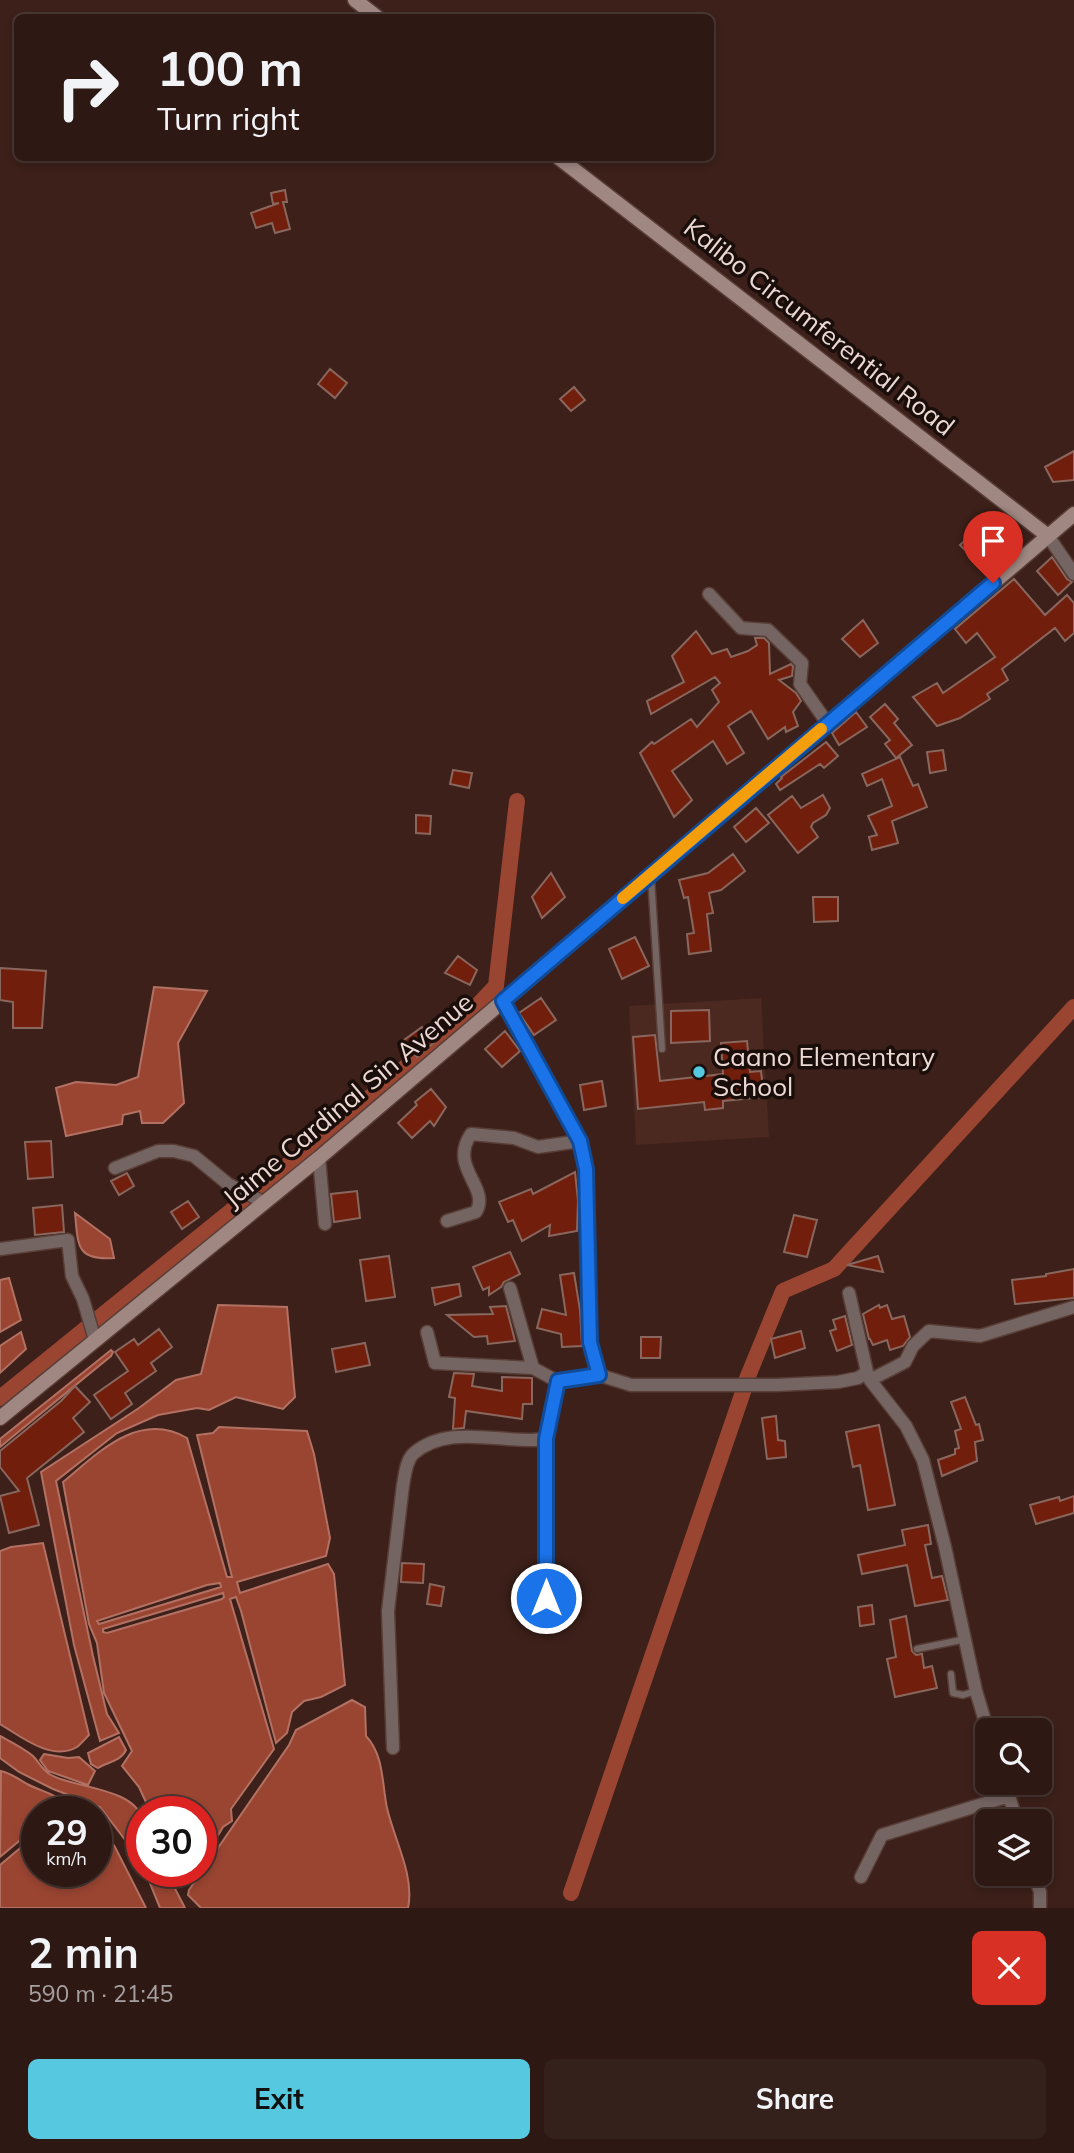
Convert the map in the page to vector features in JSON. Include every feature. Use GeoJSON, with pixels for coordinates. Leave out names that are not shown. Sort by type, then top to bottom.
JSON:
{"type":"FeatureCollection","features":[{"type":"Feature","properties":{"kind":"main road"},"geometry":{"type":"LineString","coordinates":[[355,0],[373,14]]}},
{"type":"Feature","properties":{"kind":"main road","name":"Kalibo Circumferential Road"},"geometry":{"type":"LineString","coordinates":[[563,161],[1048,536]]}},
{"type":"Feature","properties":{"kind":"main road","name":"Jaime Cardinal Sin Avenue"},"geometry":{"type":"LineString","coordinates":[[0,1418],[319,1158],[1074,514]]}},
{"type":"Feature","properties":{"kind":"street"},"geometry":{"type":"LineString","coordinates":[[1048,536],[1074,574]]}},
{"type":"Feature","properties":{"kind":"street"},"geometry":{"type":"LineString","coordinates":[[709,594],[741,628],[768,630],[802,663],[800,684],[828,724]]}},
{"type":"Feature","properties":{"kind":"street"},"geometry":{"type":"LineString","coordinates":[[503,1001],[580,1141],[586,1169],[590,1342],[599,1375]]}},
{"type":"Feature","properties":{"kind":"street"},"geometry":{"type":"LineString","coordinates":[[447,1221],[476,1212],[480,1205],[479,1195],[463,1159],[464,1144],[471,1134],[514,1138],[538,1147],[580,1141]]}},
{"type":"Feature","properties":{"kind":"street"},"geometry":{"type":"LineString","coordinates":[[115,1168],[158,1151],[174,1151],[194,1156],[228,1184],[264,1203]]}},
{"type":"Feature","properties":{"kind":"street"},"geometry":{"type":"LineString","coordinates":[[319,1158],[325,1224]]}},
{"type":"Feature","properties":{"kind":"street"},"geometry":{"type":"LineString","coordinates":[[0,1248],[68,1240],[72,1276],[83,1299],[95,1339]]}},
{"type":"Feature","properties":{"kind":"street"},"geometry":{"type":"LineString","coordinates":[[510,1288],[533,1368]]}},
{"type":"Feature","properties":{"kind":"street"},"geometry":{"type":"LineString","coordinates":[[849,1293],[868,1376],[906,1426],[923,1460],[984,1718]]}},
{"type":"Feature","properties":{"kind":"street"},"geometry":{"type":"LineString","coordinates":[[427,1332],[435,1363],[533,1368],[558,1381],[599,1375],[632,1385],[777,1385],[838,1382],[868,1376],[905,1362],[913,1346],[929,1331],[980,1336],[1074,1307]]}},
{"type":"Feature","properties":{"kind":"street"},"geometry":{"type":"LineString","coordinates":[[546,1598],[546,1439],[558,1381]]}},
{"type":"Feature","properties":{"kind":"street"},"geometry":{"type":"LineString","coordinates":[[393,1748],[388,1611],[407,1465],[412,1455],[441,1438],[454,1436],[527,1441],[546,1439]]}},
{"type":"Feature","properties":{"kind":"street"},"geometry":{"type":"LineString","coordinates":[[861,1877],[882,1835],[991,1795]]}},
{"type":"Feature","properties":{"kind":"street"},"geometry":{"type":"LineString","coordinates":[[1038,1886],[1040,1908]]}},
{"type":"Feature","properties":{"kind":"lane"},"geometry":{"type":"LineString","coordinates":[[651,875],[662,1049]]}},
{"type":"Feature","properties":{"kind":"lane"},"geometry":{"type":"LineString","coordinates":[[917,1649],[965,1639]]}},
{"type":"Feature","properties":{"kind":"lane"},"geometry":{"type":"LineString","coordinates":[[951,1674],[953,1693],[963,1695],[976,1691]]}},
{"type":"Feature","properties":{"kind":"shaded area"},"geometry":{"type":"Polygon","coordinates":[[[154,987],[207,991],[178,1043],[184,1103],[163,1123],[142,1123],[140,1111],[123,1115],[122,1124],[66,1136],[56,1088],[76,1082],[116,1085],[138,1077],[154,987]]]}},
{"type":"Feature","properties":{"kind":"shaded area","name":"Caano Elementary School"},"geometry":{"type":"Polygon","coordinates":[[[761,998],[769,1137],[636,1145],[629,1006],[761,998]]]}},
{"type":"Feature","properties":{"kind":"shaded area"},"geometry":{"type":"Polygon","coordinates":[[[75,1213],[110,1239],[114,1258],[92,1257],[81,1249],[75,1213]]]}},
{"type":"Feature","properties":{"kind":"shaded area"},"geometry":{"type":"Polygon","coordinates":[[[9,1278],[21,1320],[0,1332],[0,1280],[9,1278]]]}},
{"type":"Feature","properties":{"kind":"shaded area"},"geometry":{"type":"Polygon","coordinates":[[[218,1305],[287,1307],[295,1397],[283,1409],[236,1397],[209,1410],[197,1408],[158,1415],[117,1433],[56,1481],[107,1714],[119,1733],[100,1741],[74,1645],[41,1472],[139,1408],[176,1380],[201,1374],[218,1305]]]}},
{"type":"Feature","properties":{"kind":"shaded area"},"geometry":{"type":"Polygon","coordinates":[[[21,1332],[26,1349],[0,1373],[0,1346],[21,1332]]]}},
{"type":"Feature","properties":{"kind":"shaded area"},"geometry":{"type":"Polygon","coordinates":[[[111,1350],[111,1356],[0,1447],[0,1439],[111,1350]]]}},
{"type":"Feature","properties":{"kind":"shaded area"},"geometry":{"type":"Polygon","coordinates":[[[219,1427],[307,1431],[330,1538],[326,1556],[237,1582],[240,1593],[328,1564],[334,1574],[345,1685],[321,1697],[304,1701],[292,1712],[287,1733],[276,1743],[241,1611],[236,1597],[230,1599],[274,1749],[231,1809],[232,1821],[223,1827],[217,1837],[217,1796],[143,1796],[122,1766],[132,1751],[104,1693],[97,1643],[89,1624],[63,1482],[105,1448],[136,1432],[152,1429],[169,1431],[187,1438],[227,1577],[232,1577],[197,1435],[213,1433],[219,1427]],[[220,1583],[207,1585],[97,1621],[99,1624],[221,1587],[220,1583]],[[223,1593],[103,1629],[103,1632],[107,1633],[224,1597],[223,1593]]]}},
{"type":"Feature","properties":{"kind":"shaded area"},"geometry":{"type":"Polygon","coordinates":[[[43,1543],[89,1735],[77,1747],[67,1751],[37,1746],[0,1724],[0,1551],[43,1543]]]}},
{"type":"Feature","properties":{"kind":"shaded area"},"geometry":{"type":"Polygon","coordinates":[[[352,1700],[365,1707],[366,1736],[379,1761],[387,1808],[409,1883],[408,1908],[201,1908],[188,1895],[191,1887],[217,1887],[217,1849],[289,1745],[296,1730],[352,1700]]]}},
{"type":"Feature","properties":{"kind":"shaded area"},"geometry":{"type":"Polygon","coordinates":[[[0,1736],[33,1756],[51,1775],[126,1800],[126,1841],[112,1823],[112,1796],[71,1796],[19,1772],[0,1758],[0,1736]]]}},
{"type":"Feature","properties":{"kind":"shaded area"},"geometry":{"type":"Polygon","coordinates":[[[119,1737],[126,1750],[121,1757],[98,1768],[91,1764],[88,1753],[119,1737]]]}},
{"type":"Feature","properties":{"kind":"shaded area"},"geometry":{"type":"Polygon","coordinates":[[[44,1754],[79,1757],[95,1771],[88,1785],[48,1771],[40,1760],[44,1754]]]}},
{"type":"Feature","properties":{"kind":"shaded area"},"geometry":{"type":"Polygon","coordinates":[[[1,1771],[55,1796],[21,1796],[21,1839],[0,1857],[1,1771]]]}},
{"type":"Feature","properties":{"kind":"shaded area"},"geometry":{"type":"Polygon","coordinates":[[[112,1842],[126,1869],[126,1887],[135,1887],[146,1908],[0,1908],[0,1865],[21,1847],[21,1887],[112,1887],[112,1842]]]}},
{"type":"Feature","properties":{"kind":"shaded area"},"geometry":{"type":"Polygon","coordinates":[[[151,1887],[174,1887],[185,1908],[160,1908],[151,1887]]]}},
{"type":"Feature","properties":{"kind":"building"},"geometry":{"type":"Polygon","coordinates":[[[285,190],[287,202],[283,202],[290,229],[275,233],[272,223],[256,228],[251,213],[279,203],[273,204],[271,193],[285,190]]]}},
{"type":"Feature","properties":{"kind":"building"},"geometry":{"type":"Polygon","coordinates":[[[330,369],[347,383],[335,398],[318,384],[330,369]]]}},
{"type":"Feature","properties":{"kind":"building"},"geometry":{"type":"Polygon","coordinates":[[[574,387],[585,400],[571,411],[560,399],[574,387]]]}},
{"type":"Feature","properties":{"kind":"building"},"geometry":{"type":"Polygon","coordinates":[[[1074,451],[1074,480],[1053,482],[1045,467],[1074,451]]]}},
{"type":"Feature","properties":{"kind":"building"},"geometry":{"type":"Polygon","coordinates":[[[974,532],[986,546],[973,558],[960,545],[974,532]]]}},
{"type":"Feature","properties":{"kind":"building"},"geometry":{"type":"Polygon","coordinates":[[[1052,557],[1072,582],[1058,595],[1037,571],[1052,557]]]}},
{"type":"Feature","properties":{"kind":"building"},"geometry":{"type":"Polygon","coordinates":[[[1014,579],[1045,615],[1067,595],[1074,603],[1074,633],[1065,641],[1055,628],[1002,669],[1008,680],[987,694],[990,699],[960,718],[937,726],[913,697],[937,683],[943,693],[995,657],[977,633],[966,643],[955,629],[1014,579]]]}},
{"type":"Feature","properties":{"kind":"building"},"geometry":{"type":"Polygon","coordinates":[[[863,620],[878,643],[860,657],[842,639],[863,620]]]}},
{"type":"Feature","properties":{"kind":"building"},"geometry":{"type":"Polygon","coordinates":[[[696,631],[712,654],[727,649],[731,657],[757,645],[755,638],[764,638],[769,643],[770,674],[791,664],[792,676],[779,680],[796,693],[801,701],[793,712],[798,726],[786,732],[785,727],[768,739],[751,711],[728,726],[744,753],[727,764],[713,741],[672,771],[692,800],[674,817],[640,753],[652,742],[654,744],[691,719],[697,727],[719,702],[712,690],[720,683],[715,677],[651,714],[647,701],[684,682],[672,656],[696,631]]]}},
{"type":"Feature","properties":{"kind":"building"},"geometry":{"type":"Polygon","coordinates":[[[885,704],[898,719],[894,723],[912,745],[896,758],[885,744],[890,740],[870,717],[885,704]]]}},
{"type":"Feature","properties":{"kind":"building"},"geometry":{"type":"Polygon","coordinates":[[[856,712],[867,727],[839,745],[832,733],[856,712]]]}},
{"type":"Feature","properties":{"kind":"building"},"geometry":{"type":"Polygon","coordinates":[[[826,742],[838,756],[824,768],[820,764],[780,790],[776,784],[781,777],[826,742]]]}},
{"type":"Feature","properties":{"kind":"building"},"geometry":{"type":"Polygon","coordinates":[[[943,750],[946,770],[930,773],[927,752],[943,750]]]}},
{"type":"Feature","properties":{"kind":"building"},"geometry":{"type":"Polygon","coordinates":[[[900,757],[913,786],[918,784],[927,807],[892,821],[898,843],[872,850],[869,837],[877,835],[868,816],[892,806],[882,779],[867,786],[862,774],[900,757]]]}},
{"type":"Feature","properties":{"kind":"building"},"geometry":{"type":"Polygon","coordinates":[[[453,770],[472,773],[469,788],[450,784],[453,770]]]}},
{"type":"Feature","properties":{"kind":"building"},"geometry":{"type":"Polygon","coordinates":[[[823,795],[830,808],[826,815],[811,827],[818,837],[798,853],[768,815],[792,796],[801,808],[823,795]]]}},
{"type":"Feature","properties":{"kind":"building"},"geometry":{"type":"Polygon","coordinates":[[[756,808],[769,823],[746,842],[734,827],[756,808]]]}},
{"type":"Feature","properties":{"kind":"building"},"geometry":{"type":"Polygon","coordinates":[[[416,815],[431,816],[430,834],[416,833],[416,815]]]}},
{"type":"Feature","properties":{"kind":"building"},"geometry":{"type":"Polygon","coordinates":[[[733,854],[745,871],[721,890],[709,893],[713,913],[707,914],[711,951],[689,954],[687,934],[694,933],[688,897],[684,898],[679,880],[708,873],[733,854]]]}},
{"type":"Feature","properties":{"kind":"building"},"geometry":{"type":"Polygon","coordinates":[[[551,873],[565,897],[542,918],[532,897],[551,873]]]}},
{"type":"Feature","properties":{"kind":"building"},"geometry":{"type":"Polygon","coordinates":[[[813,897],[838,897],[838,921],[814,922],[813,897]]]}},
{"type":"Feature","properties":{"kind":"building"},"geometry":{"type":"Polygon","coordinates":[[[635,937],[649,966],[622,979],[609,949],[635,937]]]}},
{"type":"Feature","properties":{"kind":"building"},"geometry":{"type":"Polygon","coordinates":[[[458,956],[477,970],[470,985],[445,973],[458,956]]]}},
{"type":"Feature","properties":{"kind":"building"},"geometry":{"type":"Polygon","coordinates":[[[0,968],[46,971],[42,1028],[13,1028],[13,1002],[0,1000],[0,968]]]}},
{"type":"Feature","properties":{"kind":"building"},"geometry":{"type":"Polygon","coordinates":[[[541,998],[556,1020],[534,1035],[519,1013],[541,998]]]}},
{"type":"Feature","properties":{"kind":"building"},"geometry":{"type":"Polygon","coordinates":[[[709,1010],[710,1041],[671,1043],[671,1011],[709,1010]]]}},
{"type":"Feature","properties":{"kind":"building"},"geometry":{"type":"Polygon","coordinates":[[[422,1027],[438,1039],[417,1057],[404,1040],[422,1027]]]}},
{"type":"Feature","properties":{"kind":"building"},"geometry":{"type":"Polygon","coordinates":[[[505,1031],[520,1051],[502,1067],[485,1049],[505,1031]]]}},
{"type":"Feature","properties":{"kind":"building"},"geometry":{"type":"Polygon","coordinates":[[[655,1035],[660,1081],[723,1074],[721,1043],[747,1041],[750,1072],[761,1071],[764,1097],[723,1101],[723,1108],[705,1110],[704,1102],[638,1109],[633,1037],[655,1035]]]}},
{"type":"Feature","properties":{"kind":"building"},"geometry":{"type":"Polygon","coordinates":[[[602,1081],[606,1106],[584,1110],[580,1085],[602,1081]]]}},
{"type":"Feature","properties":{"kind":"building"},"geometry":{"type":"Polygon","coordinates":[[[431,1089],[446,1107],[434,1126],[430,1121],[412,1138],[398,1123],[417,1105],[415,1102],[431,1089]]]}},
{"type":"Feature","properties":{"kind":"building"},"geometry":{"type":"Polygon","coordinates":[[[51,1141],[53,1177],[28,1179],[25,1142],[51,1141]]]}},
{"type":"Feature","properties":{"kind":"building"},"geometry":{"type":"Polygon","coordinates":[[[575,1172],[577,1231],[549,1236],[550,1225],[522,1241],[513,1220],[508,1222],[499,1202],[531,1189],[533,1194],[575,1172]]]}},
{"type":"Feature","properties":{"kind":"building"},"geometry":{"type":"Polygon","coordinates":[[[127,1173],[134,1186],[119,1195],[111,1181],[127,1173]]]}},
{"type":"Feature","properties":{"kind":"building"},"geometry":{"type":"Polygon","coordinates":[[[357,1191],[360,1218],[334,1222],[331,1194],[357,1191]]]}},
{"type":"Feature","properties":{"kind":"building"},"geometry":{"type":"Polygon","coordinates":[[[188,1201],[199,1217],[182,1229],[171,1212],[188,1201]]]}},
{"type":"Feature","properties":{"kind":"building"},"geometry":{"type":"Polygon","coordinates":[[[62,1205],[64,1232],[35,1235],[33,1208],[62,1205]]]}},
{"type":"Feature","properties":{"kind":"building"},"geometry":{"type":"Polygon","coordinates":[[[794,1215],[817,1220],[807,1257],[784,1252],[794,1215]]]}},
{"type":"Feature","properties":{"kind":"building"},"geometry":{"type":"Polygon","coordinates":[[[510,1252],[520,1274],[504,1282],[489,1295],[489,1287],[483,1290],[473,1267],[510,1252]]]}},
{"type":"Feature","properties":{"kind":"building"},"geometry":{"type":"Polygon","coordinates":[[[389,1256],[395,1297],[366,1301],[360,1260],[389,1256]]]}},
{"type":"Feature","properties":{"kind":"building"},"geometry":{"type":"Polygon","coordinates":[[[878,1256],[883,1272],[847,1265],[878,1256]]]}},
{"type":"Feature","properties":{"kind":"building"},"geometry":{"type":"Polygon","coordinates":[[[1074,1269],[1074,1298],[1015,1304],[1012,1280],[1074,1269]]]}},
{"type":"Feature","properties":{"kind":"building"},"geometry":{"type":"Polygon","coordinates":[[[574,1273],[582,1346],[562,1347],[561,1334],[537,1328],[542,1309],[566,1315],[560,1275],[574,1273]]]}},
{"type":"Feature","properties":{"kind":"building"},"geometry":{"type":"Polygon","coordinates":[[[459,1284],[461,1296],[435,1305],[432,1288],[459,1284]]]}},
{"type":"Feature","properties":{"kind":"building"},"geometry":{"type":"Polygon","coordinates":[[[879,1305],[880,1308],[887,1305],[892,1319],[904,1316],[910,1337],[903,1346],[890,1350],[887,1340],[873,1345],[869,1339],[863,1314],[879,1305]]]}},
{"type":"Feature","properties":{"kind":"building"},"geometry":{"type":"Polygon","coordinates":[[[506,1306],[515,1341],[488,1344],[487,1336],[474,1337],[447,1315],[493,1314],[490,1307],[506,1306]]]}},
{"type":"Feature","properties":{"kind":"building"},"geometry":{"type":"Polygon","coordinates":[[[845,1316],[852,1345],[837,1351],[830,1331],[836,1329],[833,1320],[845,1316]]]}},
{"type":"Feature","properties":{"kind":"building"},"geometry":{"type":"Polygon","coordinates":[[[159,1329],[172,1347],[151,1363],[156,1371],[125,1393],[132,1404],[111,1419],[94,1395],[128,1371],[115,1352],[134,1339],[138,1345],[159,1329]]]}},
{"type":"Feature","properties":{"kind":"building"},"geometry":{"type":"Polygon","coordinates":[[[801,1331],[805,1348],[775,1358],[771,1339],[801,1331]]]}},
{"type":"Feature","properties":{"kind":"building"},"geometry":{"type":"Polygon","coordinates":[[[641,1337],[661,1337],[660,1358],[641,1358],[641,1337]]]}},
{"type":"Feature","properties":{"kind":"building"},"geometry":{"type":"Polygon","coordinates":[[[365,1343],[370,1365],[336,1372],[332,1349],[365,1343]]]}},
{"type":"Feature","properties":{"kind":"building"},"geometry":{"type":"Polygon","coordinates":[[[454,1373],[474,1374],[472,1386],[502,1391],[502,1377],[532,1378],[532,1404],[523,1404],[522,1419],[466,1411],[464,1428],[453,1429],[455,1398],[449,1397],[454,1373]]]}},
{"type":"Feature","properties":{"kind":"building"},"geometry":{"type":"Polygon","coordinates":[[[75,1386],[90,1402],[73,1418],[84,1432],[27,1478],[39,1525],[9,1533],[0,1496],[19,1491],[0,1467],[0,1451],[61,1401],[75,1386]]]}},
{"type":"Feature","properties":{"kind":"building"},"geometry":{"type":"Polygon","coordinates":[[[965,1397],[976,1425],[979,1424],[983,1440],[975,1442],[977,1461],[942,1476],[938,1460],[955,1454],[955,1449],[959,1448],[955,1431],[961,1429],[951,1402],[965,1397]]]}},
{"type":"Feature","properties":{"kind":"building"},"geometry":{"type":"Polygon","coordinates":[[[776,1416],[778,1440],[785,1441],[786,1457],[767,1459],[762,1418],[776,1416]]]}},
{"type":"Feature","properties":{"kind":"building"},"geometry":{"type":"Polygon","coordinates":[[[879,1425],[895,1505],[868,1510],[860,1465],[853,1467],[846,1432],[879,1425]]]}},
{"type":"Feature","properties":{"kind":"building"},"geometry":{"type":"Polygon","coordinates":[[[1074,1496],[1074,1513],[1036,1524],[1030,1505],[1074,1496]]]}},
{"type":"Feature","properties":{"kind":"building"},"geometry":{"type":"Polygon","coordinates":[[[928,1525],[931,1544],[925,1545],[932,1578],[942,1576],[948,1600],[915,1606],[907,1565],[862,1574],[858,1555],[905,1545],[902,1530],[928,1525]]]}},
{"type":"Feature","properties":{"kind":"building"},"geometry":{"type":"Polygon","coordinates":[[[402,1563],[424,1564],[423,1583],[401,1582],[402,1563]]]}},
{"type":"Feature","properties":{"kind":"building"},"geometry":{"type":"Polygon","coordinates":[[[430,1584],[444,1587],[441,1606],[427,1604],[430,1584]]]}},
{"type":"Feature","properties":{"kind":"building"},"geometry":{"type":"Polygon","coordinates":[[[872,1605],[874,1624],[860,1626],[858,1607],[872,1605]]]}},
{"type":"Feature","properties":{"kind":"building"},"geometry":{"type":"Polygon","coordinates":[[[906,1616],[912,1651],[916,1655],[922,1654],[924,1668],[932,1666],[937,1688],[895,1697],[887,1659],[896,1657],[890,1620],[906,1616]]]}},
{"type":"Feature","properties":{"kind":"waterway"},"geometry":{"type":"LineString","coordinates":[[0,1398],[336,1126],[474,1009],[496,986],[517,801]]}},
{"type":"Feature","properties":{"kind":"waterway"},"geometry":{"type":"LineString","coordinates":[[746,1381],[783,1291],[834,1269],[1074,1007]]}},
{"type":"Feature","properties":{"kind":"waterway"},"geometry":{"type":"LineString","coordinates":[[571,1893],[744,1389]]}},
{"type":"Feature","properties":{"kind":"slow traffic"},"geometry":{"type":"LineString","coordinates":[[623,898],[821,729]]}},
{"type":"Feature","properties":{"kind":"place","name":"Caano Elementary School"},"geometry":{"type":"Point","coordinates":[699,1072]}},
{"type":"Feature","properties":{"kind":"route"},"geometry":{"type":"LineString","coordinates":[[546,1598],[546,1439],[555,1393],[558,1381],[599,1375],[590,1342],[586,1169],[580,1141],[503,1001],[993,583]]}}]}
